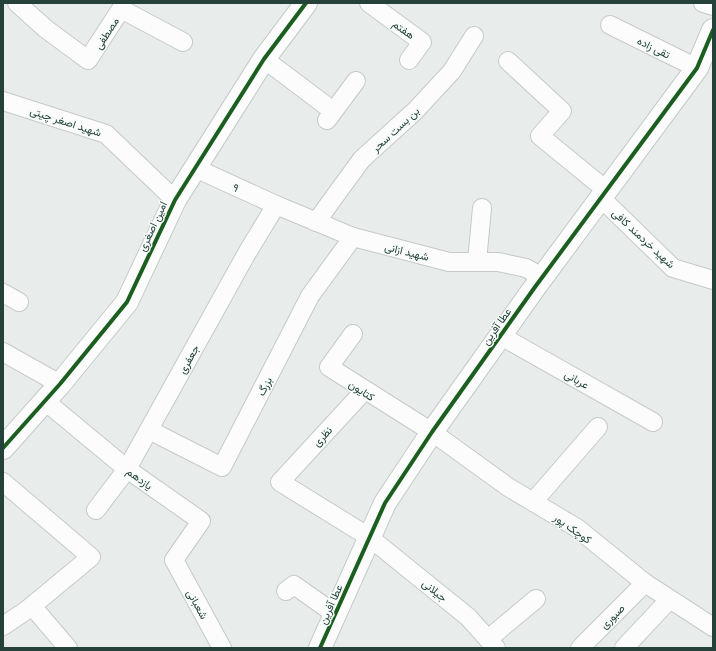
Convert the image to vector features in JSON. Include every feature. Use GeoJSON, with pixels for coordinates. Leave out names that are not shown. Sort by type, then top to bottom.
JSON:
{"type":"FeatureCollection","features":[{"type":"Feature","properties":{"kind":"street","name":"مصطفی"},"geometry":{"type":"LineString","coordinates":[[17,3],[46,29],[88,60],[121,9],[184,42]]}},
{"type":"Feature","properties":{"kind":"street","name":"امین اصغری"},"geometry":{"type":"LineString","coordinates":[[3,448],[60,384],[127,302],[175,200],[264,59],[306,3]]}},
{"type":"Feature","properties":{"kind":"street","name":"هفتم"},"geometry":{"type":"LineString","coordinates":[[369,3],[422,42],[409,60]]}},
{"type":"Feature","properties":{"kind":"street"},"geometry":{"type":"LineString","coordinates":[[704,3],[713,6]]}},
{"type":"Feature","properties":{"kind":"street","name":"تقی زاده"},"geometry":{"type":"LineString","coordinates":[[610,25],[697,68]]}},
{"type":"Feature","properties":{"kind":"street","name":"عطا آفرین"},"geometry":{"type":"LineString","coordinates":[[320,648],[385,503],[432,432],[542,277],[697,68],[713,30]]}},
{"type":"Feature","properties":{"kind":"street","name":"بن بست سحر"},"geometry":{"type":"LineString","coordinates":[[316,222],[362,159],[415,112],[452,71],[474,36]]}},
{"type":"Feature","properties":{"kind":"street"},"geometry":{"type":"LineString","coordinates":[[264,59],[330,116],[356,81]]}},
{"type":"Feature","properties":{"kind":"street","name":"شهید خردمند کافی"},"geometry":{"type":"LineString","coordinates":[[508,61],[562,111],[540,136],[603,194],[673,268],[713,280]]}},
{"type":"Feature","properties":{"kind":"street","name":"شهید اصغر چیتی"},"geometry":{"type":"LineString","coordinates":[[3,101],[106,134],[175,200]]}},
{"type":"Feature","properties":{"kind":"street","name":"۹"},"geometry":{"type":"LineString","coordinates":[[195,168],[276,206]]}},
{"type":"Feature","properties":{"kind":"street","name":"شهید ازانی"},"geometry":{"type":"LineString","coordinates":[[276,206],[353,237],[449,262],[498,262],[526,268],[542,277]]}},
{"type":"Feature","properties":{"kind":"street","name":"جعفری"},"geometry":{"type":"LineString","coordinates":[[96,510],[127,469],[247,253],[276,206]]}},
{"type":"Feature","properties":{"kind":"street"},"geometry":{"type":"LineString","coordinates":[[477,262],[482,208]]}},
{"type":"Feature","properties":{"kind":"street","name":"بزرگ"},"geometry":{"type":"LineString","coordinates":[[149,430],[222,467],[310,296],[353,237]]}},
{"type":"Feature","properties":{"kind":"street"},"geometry":{"type":"LineString","coordinates":[[3,293],[19,302]]}},
{"type":"Feature","properties":{"kind":"street","name":"کتایون"},"geometry":{"type":"LineString","coordinates":[[353,334],[329,367],[364,391],[432,432]]}},
{"type":"Feature","properties":{"kind":"street","name":"عربانی"},"geometry":{"type":"LineString","coordinates":[[501,336],[653,422]]}},
{"type":"Feature","properties":{"kind":"street"},"geometry":{"type":"LineString","coordinates":[[3,352],[60,384]]}},
{"type":"Feature","properties":{"kind":"street","name":"نظری"},"geometry":{"type":"LineString","coordinates":[[364,391],[280,482],[370,537]]}},
{"type":"Feature","properties":{"kind":"street","name":"یازدهم"},"geometry":{"type":"LineString","coordinates":[[45,401],[127,469],[200,521],[174,560]]}},
{"type":"Feature","properties":{"kind":"street"},"geometry":{"type":"LineString","coordinates":[[533,502],[598,427]]}},
{"type":"Feature","properties":{"kind":"street","name":"کوچک پور"},"geometry":{"type":"LineString","coordinates":[[432,432],[508,487],[577,528],[645,583],[669,600],[711,623]]}},
{"type":"Feature","properties":{"kind":"street"},"geometry":{"type":"LineString","coordinates":[[3,482],[91,557],[32,606],[3,626]]}},
{"type":"Feature","properties":{"kind":"street","name":"جیلانی"},"geometry":{"type":"LineString","coordinates":[[370,537],[468,617],[492,643]]}},
{"type":"Feature","properties":{"kind":"street","name":"شعبانی"},"geometry":{"type":"LineString","coordinates":[[174,560],[222,648]]}},
{"type":"Feature","properties":{"kind":"street","name":"صبوری"},"geometry":{"type":"LineString","coordinates":[[580,648],[645,583]]}},
{"type":"Feature","properties":{"kind":"street"},"geometry":{"type":"LineString","coordinates":[[286,590],[294,586],[335,614]]}},
{"type":"Feature","properties":{"kind":"street"},"geometry":{"type":"LineString","coordinates":[[492,643],[536,599]]}},
{"type":"Feature","properties":{"kind":"street"},"geometry":{"type":"LineString","coordinates":[[624,648],[669,600]]}},
{"type":"Feature","properties":{"kind":"street"},"geometry":{"type":"LineString","coordinates":[[32,606],[68,648]]}},
{"type":"Feature","properties":{"kind":"cycle path"},"geometry":{"type":"LineString","coordinates":[[3,448],[60,384],[127,302],[175,200],[264,59],[306,3]]}},
{"type":"Feature","properties":{"kind":"cycle path"},"geometry":{"type":"LineString","coordinates":[[320,648],[385,503],[432,432],[535,287],[697,68],[713,30]]}}]}
